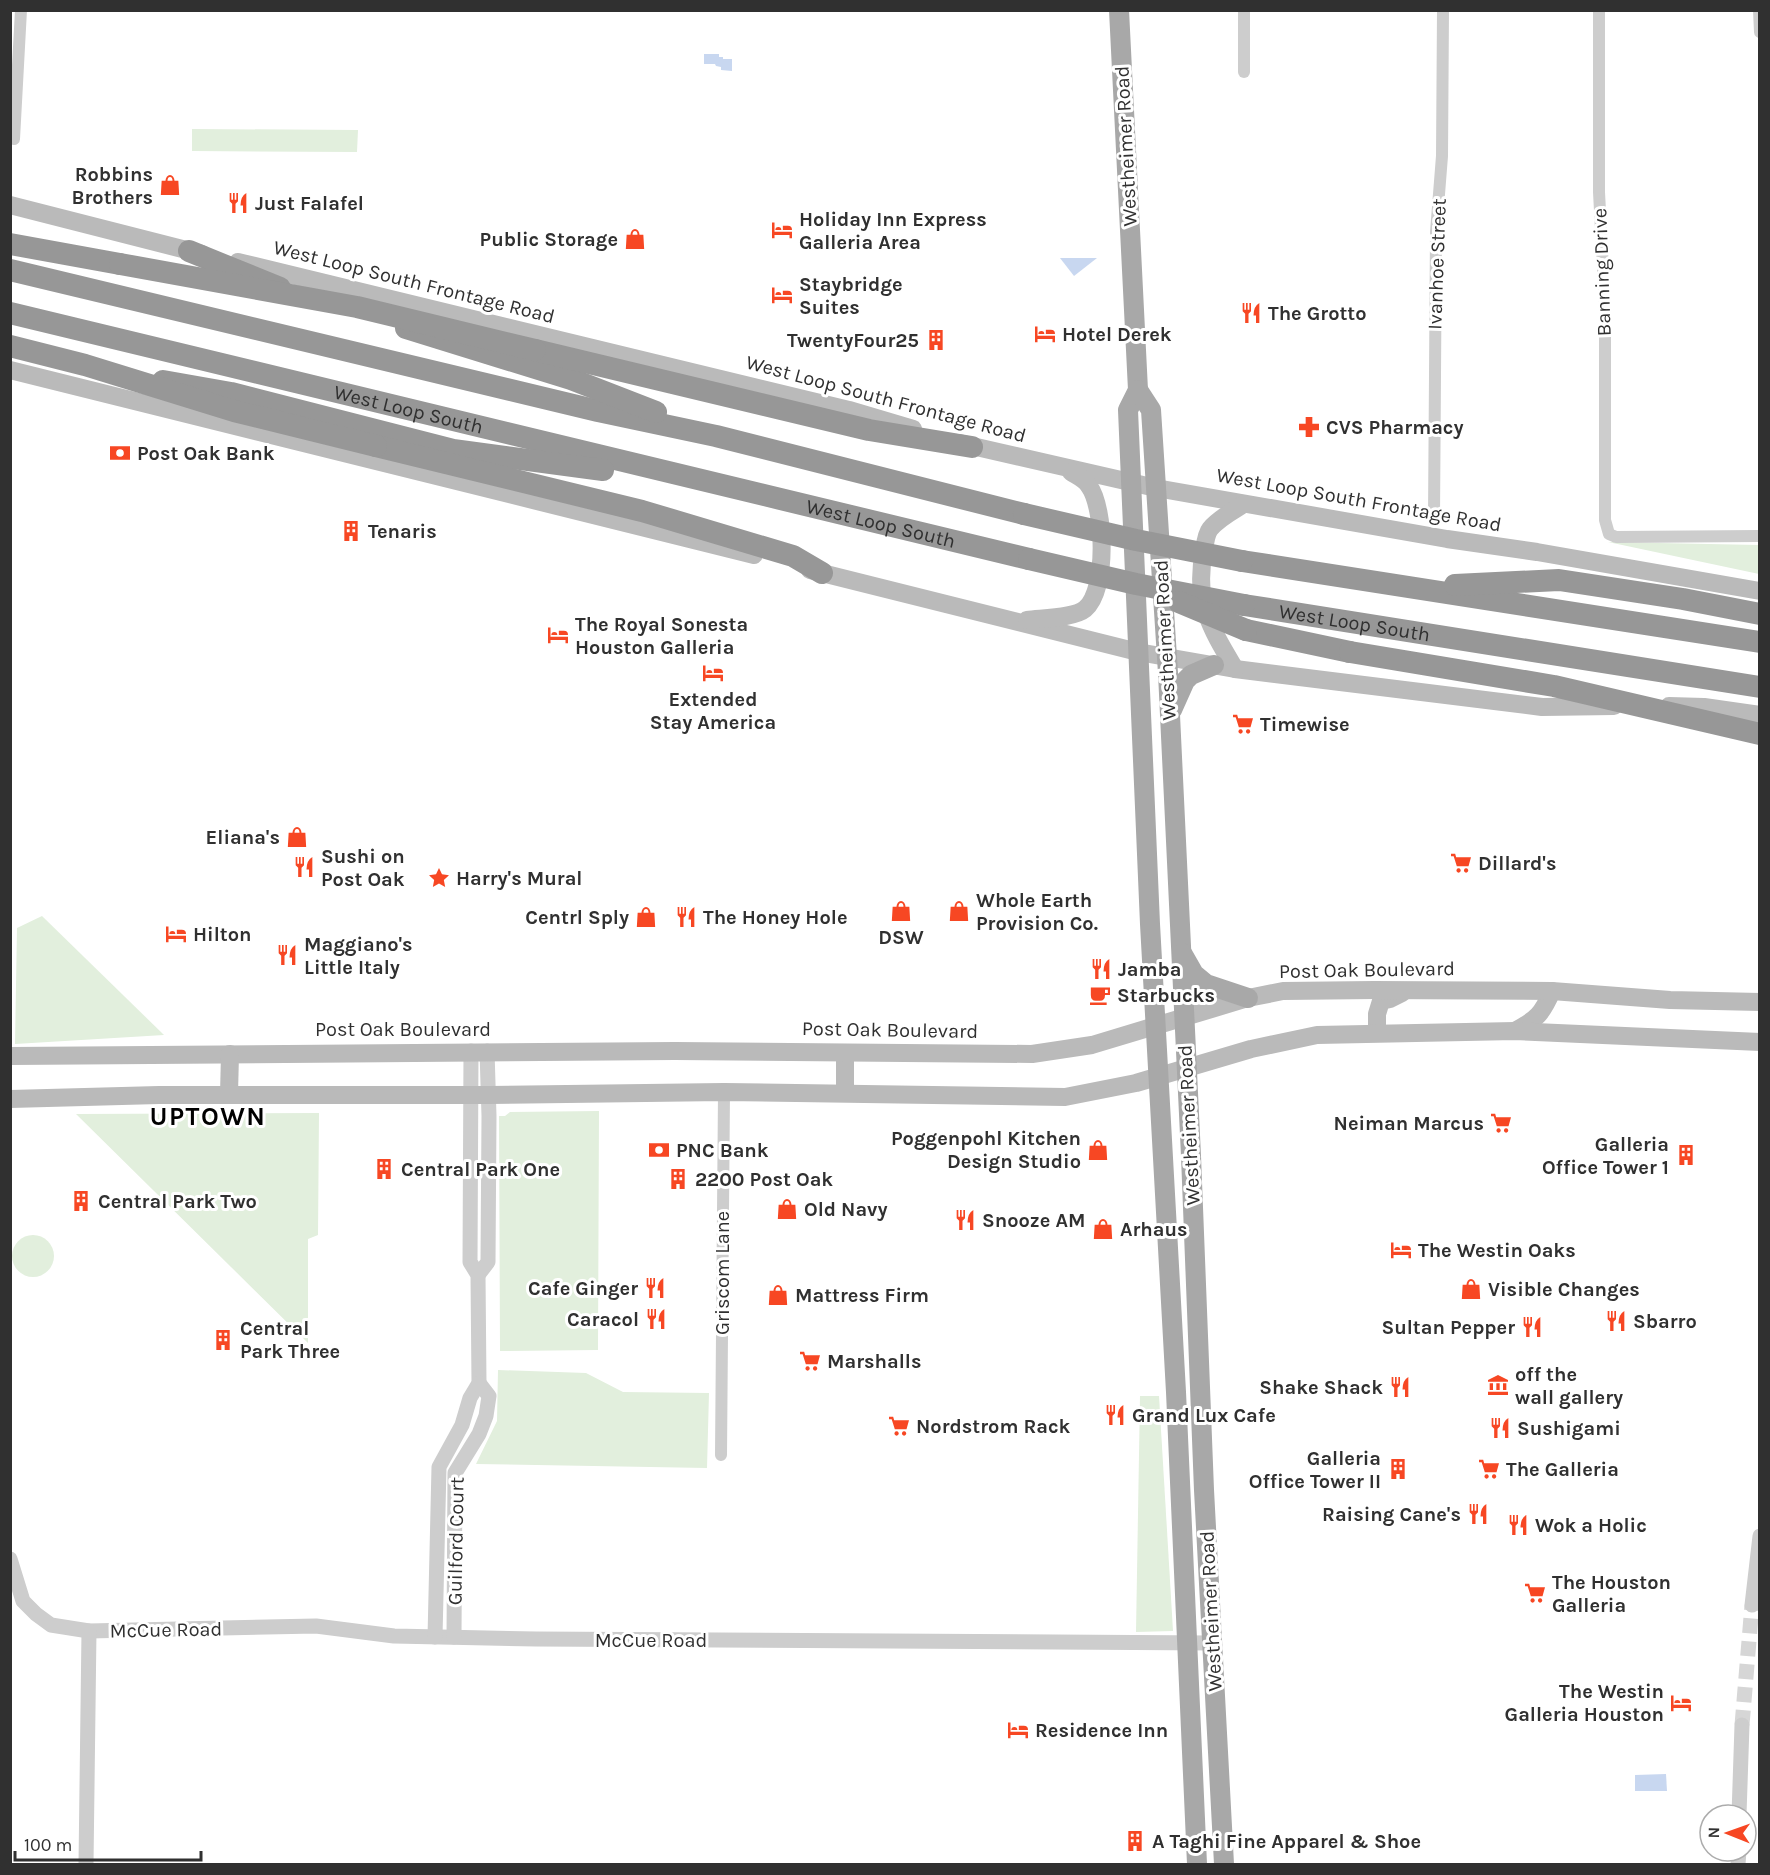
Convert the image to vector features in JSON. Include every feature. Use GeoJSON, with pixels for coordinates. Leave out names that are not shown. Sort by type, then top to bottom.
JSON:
{"type":"FeatureCollection","features":[{"type":"Feature","properties":{"kind":"highway"},"geometry":{"type":"LineString","coordinates":[[10,244],[357,307],[869,430],[972,447]]}},
{"type":"Feature","properties":{"kind":"highway"},"geometry":{"type":"LineString","coordinates":[[189,251],[296,295],[571,380],[716,436]]}},
{"type":"Feature","properties":{"kind":"highway"},"geometry":{"type":"LineString","coordinates":[[10,270],[598,411],[716,436],[1136,540],[1242,561],[1760,642]]}},
{"type":"Feature","properties":{"kind":"highway","name":"West Loop South"},"geometry":{"type":"LineString","coordinates":[[10,313],[1136,584],[1244,604],[1760,687]]}},
{"type":"Feature","properties":{"kind":"highway"},"geometry":{"type":"LineString","coordinates":[[10,346],[85,365],[234,411],[642,511],[793,556],[822,573]]}},
{"type":"Feature","properties":{"kind":"highway"},"geometry":{"type":"LineString","coordinates":[[10,355],[231,393],[453,450],[726,487]]}},
{"type":"Feature","properties":{"kind":"highway"},"geometry":{"type":"LineString","coordinates":[[1405,587],[1559,580],[1683,599],[1760,614]]}},
{"type":"Feature","properties":{"kind":"highway"},"geometry":{"type":"LineString","coordinates":[[1136,584],[1246,630],[1350,652],[1554,686],[1760,734]]}},
{"type":"Feature","properties":{"kind":"main road","name":"Westheimer Road"},"geometry":{"type":"LineString","coordinates":[[1119,10],[1138,390],[1128,410],[1138,652],[1188,1642],[1197,1864]]}},
{"type":"Feature","properties":{"kind":"main road","name":"West Loop South Frontage Road"},"geometry":{"type":"LineString","coordinates":[[10,205],[189,251],[849,410],[972,447],[1156,488],[1760,591]]}},
{"type":"Feature","properties":{"kind":"main road"},"geometry":{"type":"LineString","coordinates":[[10,370],[1167,658],[1235,669],[1542,706],[1664,705],[1704,707],[1760,715]]}},
{"type":"Feature","properties":{"kind":"main road","name":"Westheimer Road"},"geometry":{"type":"LineString","coordinates":[[1138,390],[1151,410],[1167,658],[1204,1490],[1224,1864]]}},
{"type":"Feature","properties":{"kind":"main road"},"geometry":{"type":"LineString","coordinates":[[1016,621],[1073,614],[1083,610],[1098,592],[1102,543],[1096,500],[1090,486],[1064,467]]}},
{"type":"Feature","properties":{"kind":"main road"},"geometry":{"type":"LineString","coordinates":[[1235,669],[1213,632],[1202,604],[1200,568],[1208,531],[1219,520],[1244,504]]}},
{"type":"Feature","properties":{"kind":"main road"},"geometry":{"type":"LineString","coordinates":[[1170,715],[1185,681],[1191,675],[1214,665]]}},
{"type":"Feature","properties":{"kind":"main road"},"geometry":{"type":"LineString","coordinates":[[1181,952],[1194,974],[1206,984],[1248,998]]}},
{"type":"Feature","properties":{"kind":"main road","name":"Post Oak Boulevard"},"geometry":{"type":"LineString","coordinates":[[10,1056],[479,1051],[1032,1054],[1092,1045],[1248,998],[1296,991],[1552,991],[1670,1000],[1760,1002]]}},
{"type":"Feature","properties":{"kind":"main road"},"geometry":{"type":"LineString","coordinates":[[1377,1033],[1377,1014],[1381,1001],[1406,991]]}},
{"type":"Feature","properties":{"kind":"main road"},"geometry":{"type":"LineString","coordinates":[[1515,1031],[1542,1014],[1552,991]]}},
{"type":"Feature","properties":{"kind":"main road"},"geometry":{"type":"LineString","coordinates":[[10,1099],[229,1094],[489,1095],[724,1092],[1065,1096],[1086,1094],[1159,1076],[1251,1049],[1295,1039],[1338,1034],[1515,1031],[1760,1042]]}},
{"type":"Feature","properties":{"kind":"main road"},"geometry":{"type":"LineString","coordinates":[[845,1053],[845,1092]]}},
{"type":"Feature","properties":{"kind":"main road"},"geometry":{"type":"LineString","coordinates":[[229,1094],[230,1054]]}},
{"type":"Feature","properties":{"kind":"main road"},"geometry":{"type":"LineString","coordinates":[[1168,1249],[1183,1250],[1197,1317]]}},
{"type":"Feature","properties":{"kind":"main road"},"geometry":{"type":"LineString","coordinates":[[1177,1417],[1194,1464],[1195,1479],[1199,1487],[1204,1490]]}},
{"type":"Feature","properties":{"kind":"main road"},"geometry":{"type":"LineString","coordinates":[[1195,1806],[1212,1850],[1213,1864]]}},
{"type":"Feature","properties":{"kind":"street"},"geometry":{"type":"LineString","coordinates":[[14,139],[21,10]]}},
{"type":"Feature","properties":{"kind":"street"},"geometry":{"type":"LineString","coordinates":[[1244,10],[1244,72]]}},
{"type":"Feature","properties":{"kind":"street","name":"Ivanhoe Street"},"geometry":{"type":"LineString","coordinates":[[1434,518],[1436,232],[1442,156],[1443,10]]}},
{"type":"Feature","properties":{"kind":"street","name":"Banning Drive"},"geometry":{"type":"LineString","coordinates":[[1599,10],[1599,192],[1605,308],[1605,520],[1609,534],[1616,537],[1760,536]]}},
{"type":"Feature","properties":{"kind":"street"},"geometry":{"type":"LineString","coordinates":[[1759,10],[1760,32]]}},
{"type":"Feature","properties":{"kind":"street","name":"Guilford Court"},"geometry":{"type":"LineString","coordinates":[[435,1637],[439,1467],[462,1425],[470,1398],[479,1383],[478,1275],[470,1262],[470,1095],[479,1051]]}},
{"type":"Feature","properties":{"kind":"street","name":"Guilford Court"},"geometry":{"type":"LineString","coordinates":[[478,1275],[488,1262],[489,1095],[479,1051]]}},
{"type":"Feature","properties":{"kind":"street","name":"Griscom Lane"},"geometry":{"type":"LineString","coordinates":[[721,1455],[724,1092]]}},
{"type":"Feature","properties":{"kind":"street","name":"Guilford Court"},"geometry":{"type":"LineString","coordinates":[[454,1637],[454,1473],[479,1434],[486,1416],[489,1395],[479,1383]]}},
{"type":"Feature","properties":{"kind":"street"},"geometry":{"type":"LineString","coordinates":[[1752,1605],[1760,1536]]}},
{"type":"Feature","properties":{"kind":"street","name":"McCue Road"},"geometry":{"type":"LineString","coordinates":[[10,1559],[23,1601],[36,1614],[51,1625],[89,1631],[316,1626],[394,1636],[547,1640],[1213,1643]]}},
{"type":"Feature","properties":{"kind":"street"},"geometry":{"type":"LineString","coordinates":[[436,1583],[454,1583]]}},
{"type":"Feature","properties":{"kind":"street"},"geometry":{"type":"LineString","coordinates":[[86,1864],[89,1631]]}},
{"type":"Feature","properties":{"kind":"street"},"geometry":{"type":"LineString","coordinates":[[1739,1803],[1742,1725]]}},
{"type":"Feature","properties":{"kind":"green space"},"geometry":{"type":"Polygon","coordinates":[[[192,129],[358,130],[357,152],[192,151],[192,129]]]}},
{"type":"Feature","properties":{"kind":"green space"},"geometry":{"type":"Polygon","coordinates":[[[1608,542],[1759,545],[1759,574],[1608,542]]]}},
{"type":"Feature","properties":{"kind":"green space"},"geometry":{"type":"Polygon","coordinates":[[[42,916],[164,1035],[15,1044],[17,928],[42,916]]]}},
{"type":"Feature","properties":{"kind":"green space"},"geometry":{"type":"Polygon","coordinates":[[[599,1111],[598,1350],[500,1351],[499,1116],[505,1116],[510,1112],[599,1111]]]}},
{"type":"Feature","properties":{"kind":"green space"},"geometry":{"type":"Polygon","coordinates":[[[319,1113],[318,1235],[308,1239],[308,1343],[76,1114],[319,1113]]]}},
{"type":"Feature","properties":{"kind":"green space"},"geometry":{"type":"Polygon","coordinates":[[[33,1235],[48,1241],[54,1256],[48,1271],[33,1277],[18,1271],[12,1256],[18,1241],[33,1235]]]}},
{"type":"Feature","properties":{"kind":"green space"},"geometry":{"type":"Polygon","coordinates":[[[498,1370],[586,1373],[623,1392],[709,1393],[707,1468],[476,1464],[497,1421],[498,1370]]]}},
{"type":"Feature","properties":{"kind":"green space"},"geometry":{"type":"Polygon","coordinates":[[[1140,1396],[1159,1396],[1173,1631],[1136,1632],[1140,1396]]]}},
{"type":"Feature","properties":{"kind":"water"},"geometry":{"type":"Polygon","coordinates":[[[704,54],[719,54],[719,57],[723,59],[732,59],[732,71],[721,70],[721,67],[715,64],[704,64],[704,54]]]}},
{"type":"Feature","properties":{"kind":"water"},"geometry":{"type":"Polygon","coordinates":[[[1060,258],[1097,258],[1074,276],[1060,258]]]}},
{"type":"Feature","properties":{"kind":"water"},"geometry":{"type":"Polygon","coordinates":[[[1666,1774],[1667,1791],[1635,1791],[1635,1775],[1666,1774]]]}},
{"type":"Feature","properties":{"kind":"tunnel"},"geometry":{"type":"LineString","coordinates":[[1742,1725],[1752,1605]]}},
{"type":"Feature","properties":{"kind":"place","name":"Robbins Brothers"},"geometry":{"type":"Point","coordinates":[170,185]}},
{"type":"Feature","properties":{"kind":"place","name":"Just Falafel"},"geometry":{"type":"Point","coordinates":[238,203]}},
{"type":"Feature","properties":{"kind":"place","name":"Holiday Inn Express Galleria Area"},"geometry":{"type":"Point","coordinates":[782,230]}},
{"type":"Feature","properties":{"kind":"place","name":"Public Storage"},"geometry":{"type":"Point","coordinates":[635,239]}},
{"type":"Feature","properties":{"kind":"place","name":"Staybridge Suites"},"geometry":{"type":"Point","coordinates":[782,295]}},
{"type":"Feature","properties":{"kind":"place","name":"The Grotto"},"geometry":{"type":"Point","coordinates":[1251,313]}},
{"type":"Feature","properties":{"kind":"place","name":"Hotel Derek"},"geometry":{"type":"Point","coordinates":[1045,334]}},
{"type":"Feature","properties":{"kind":"place","name":"TwentyFour25"},"geometry":{"type":"Point","coordinates":[936,340]}},
{"type":"Feature","properties":{"kind":"place","name":"CVS Pharmacy"},"geometry":{"type":"Point","coordinates":[1309,427]}},
{"type":"Feature","properties":{"kind":"place","name":"Post Oak Bank"},"geometry":{"type":"Point","coordinates":[120,453]}},
{"type":"Feature","properties":{"kind":"place","name":"Tenaris"},"geometry":{"type":"Point","coordinates":[351,531]}},
{"type":"Feature","properties":{"kind":"place","name":"The Royal Sonesta Houston Galleria"},"geometry":{"type":"Point","coordinates":[558,635]}},
{"type":"Feature","properties":{"kind":"place","name":"Extended Stay America"},"geometry":{"type":"Point","coordinates":[713,673]}},
{"type":"Feature","properties":{"kind":"place","name":"Timewise"},"geometry":{"type":"Point","coordinates":[1243,724]}},
{"type":"Feature","properties":{"kind":"place","name":"Eliana's"},"geometry":{"type":"Point","coordinates":[297,837]}},
{"type":"Feature","properties":{"kind":"place","name":"Dillard's"},"geometry":{"type":"Point","coordinates":[1461,863]}},
{"type":"Feature","properties":{"kind":"place","name":"Sushi on Post Oak"},"geometry":{"type":"Point","coordinates":[304,867]}},
{"type":"Feature","properties":{"kind":"place","name":"Harry's Mural"},"geometry":{"type":"Point","coordinates":[439,878]}},
{"type":"Feature","properties":{"kind":"place","name":"DSW"},"geometry":{"type":"Point","coordinates":[901,911]}},
{"type":"Feature","properties":{"kind":"place","name":"Whole Earth Provision Co."},"geometry":{"type":"Point","coordinates":[959,911]}},
{"type":"Feature","properties":{"kind":"place","name":"Centrl Sply"},"geometry":{"type":"Point","coordinates":[646,917]}},
{"type":"Feature","properties":{"kind":"place","name":"The Honey Hole"},"geometry":{"type":"Point","coordinates":[686,917]}},
{"type":"Feature","properties":{"kind":"place","name":"Hilton"},"geometry":{"type":"Point","coordinates":[176,934]}},
{"type":"Feature","properties":{"kind":"place","name":"Maggiano's Little Italy"},"geometry":{"type":"Point","coordinates":[287,955]}},
{"type":"Feature","properties":{"kind":"place","name":"Jamba"},"geometry":{"type":"Point","coordinates":[1101,969]}},
{"type":"Feature","properties":{"kind":"place","name":"Starbucks"},"geometry":{"type":"Point","coordinates":[1100,995]}},
{"type":"Feature","properties":{"kind":"place","name":"Neiman Marcus"},"geometry":{"type":"Point","coordinates":[1501,1123]}},
{"type":"Feature","properties":{"kind":"place","name":"PNC Bank"},"geometry":{"type":"Point","coordinates":[659,1150]}},
{"type":"Feature","properties":{"kind":"place","name":"Poggenpohl Kitchen Design Studio"},"geometry":{"type":"Point","coordinates":[1098,1150]}},
{"type":"Feature","properties":{"kind":"place","name":"Galleria Office Tower 1"},"geometry":{"type":"Point","coordinates":[1686,1155]}},
{"type":"Feature","properties":{"kind":"place","name":"Central Park One"},"geometry":{"type":"Point","coordinates":[384,1169]}},
{"type":"Feature","properties":{"kind":"place","name":"2200 Post Oak"},"geometry":{"type":"Point","coordinates":[678,1179]}},
{"type":"Feature","properties":{"kind":"place","name":"Central Park Two"},"geometry":{"type":"Point","coordinates":[81,1201]}},
{"type":"Feature","properties":{"kind":"place","name":"Old Navy"},"geometry":{"type":"Point","coordinates":[787,1209]}},
{"type":"Feature","properties":{"kind":"place","name":"Snooze AM"},"geometry":{"type":"Point","coordinates":[965,1220]}},
{"type":"Feature","properties":{"kind":"place","name":"Arhaus"},"geometry":{"type":"Point","coordinates":[1103,1229]}},
{"type":"Feature","properties":{"kind":"place","name":"The Westin Oaks"},"geometry":{"type":"Point","coordinates":[1401,1250]}},
{"type":"Feature","properties":{"kind":"place","name":"Cafe Ginger"},"geometry":{"type":"Point","coordinates":[655,1288]}},
{"type":"Feature","properties":{"kind":"place","name":"Visible Changes"},"geometry":{"type":"Point","coordinates":[1471,1289]}},
{"type":"Feature","properties":{"kind":"place","name":"Mattress Firm"},"geometry":{"type":"Point","coordinates":[778,1295]}},
{"type":"Feature","properties":{"kind":"place","name":"Caracol"},"geometry":{"type":"Point","coordinates":[656,1319]}},
{"type":"Feature","properties":{"kind":"place","name":"Sbarro"},"geometry":{"type":"Point","coordinates":[1616,1321]}},
{"type":"Feature","properties":{"kind":"place","name":"Sultan Pepper"},"geometry":{"type":"Point","coordinates":[1532,1327]}},
{"type":"Feature","properties":{"kind":"place","name":"Central Park Three"},"geometry":{"type":"Point","coordinates":[223,1340]}},
{"type":"Feature","properties":{"kind":"place","name":"Marshalls"},"geometry":{"type":"Point","coordinates":[810,1361]}},
{"type":"Feature","properties":{"kind":"place","name":"off the wall gallery"},"geometry":{"type":"Point","coordinates":[1498,1385]}},
{"type":"Feature","properties":{"kind":"place","name":"Shake Shack"},"geometry":{"type":"Point","coordinates":[1400,1387]}},
{"type":"Feature","properties":{"kind":"place","name":"Grand Lux Cafe"},"geometry":{"type":"Point","coordinates":[1115,1415]}},
{"type":"Feature","properties":{"kind":"place","name":"Nordstrom Rack"},"geometry":{"type":"Point","coordinates":[899,1426]}},
{"type":"Feature","properties":{"kind":"place","name":"Sushigami"},"geometry":{"type":"Point","coordinates":[1500,1428]}},
{"type":"Feature","properties":{"kind":"place","name":"Galleria Office Tower II"},"geometry":{"type":"Point","coordinates":[1398,1469]}},
{"type":"Feature","properties":{"kind":"place","name":"The Galleria"},"geometry":{"type":"Point","coordinates":[1489,1469]}},
{"type":"Feature","properties":{"kind":"place","name":"Raising Cane's"},"geometry":{"type":"Point","coordinates":[1478,1514]}},
{"type":"Feature","properties":{"kind":"place","name":"Wok a Holic"},"geometry":{"type":"Point","coordinates":[1518,1525]}},
{"type":"Feature","properties":{"kind":"place","name":"The Houston Galleria"},"geometry":{"type":"Point","coordinates":[1535,1593]}},
{"type":"Feature","properties":{"kind":"place","name":"The Westin Galleria Houston"},"geometry":{"type":"Point","coordinates":[1681,1703]}},
{"type":"Feature","properties":{"kind":"place","name":"Residence Inn"},"geometry":{"type":"Point","coordinates":[1018,1730]}},
{"type":"Feature","properties":{"kind":"place","name":"A Taghi Fine Apparel & Shoe"},"geometry":{"type":"Point","coordinates":[1135,1841]}},
{"type":"Feature","properties":{"kind":"district","name":"UPTOWN"},"geometry":{"type":"Point","coordinates":[208,1116]}}]}
